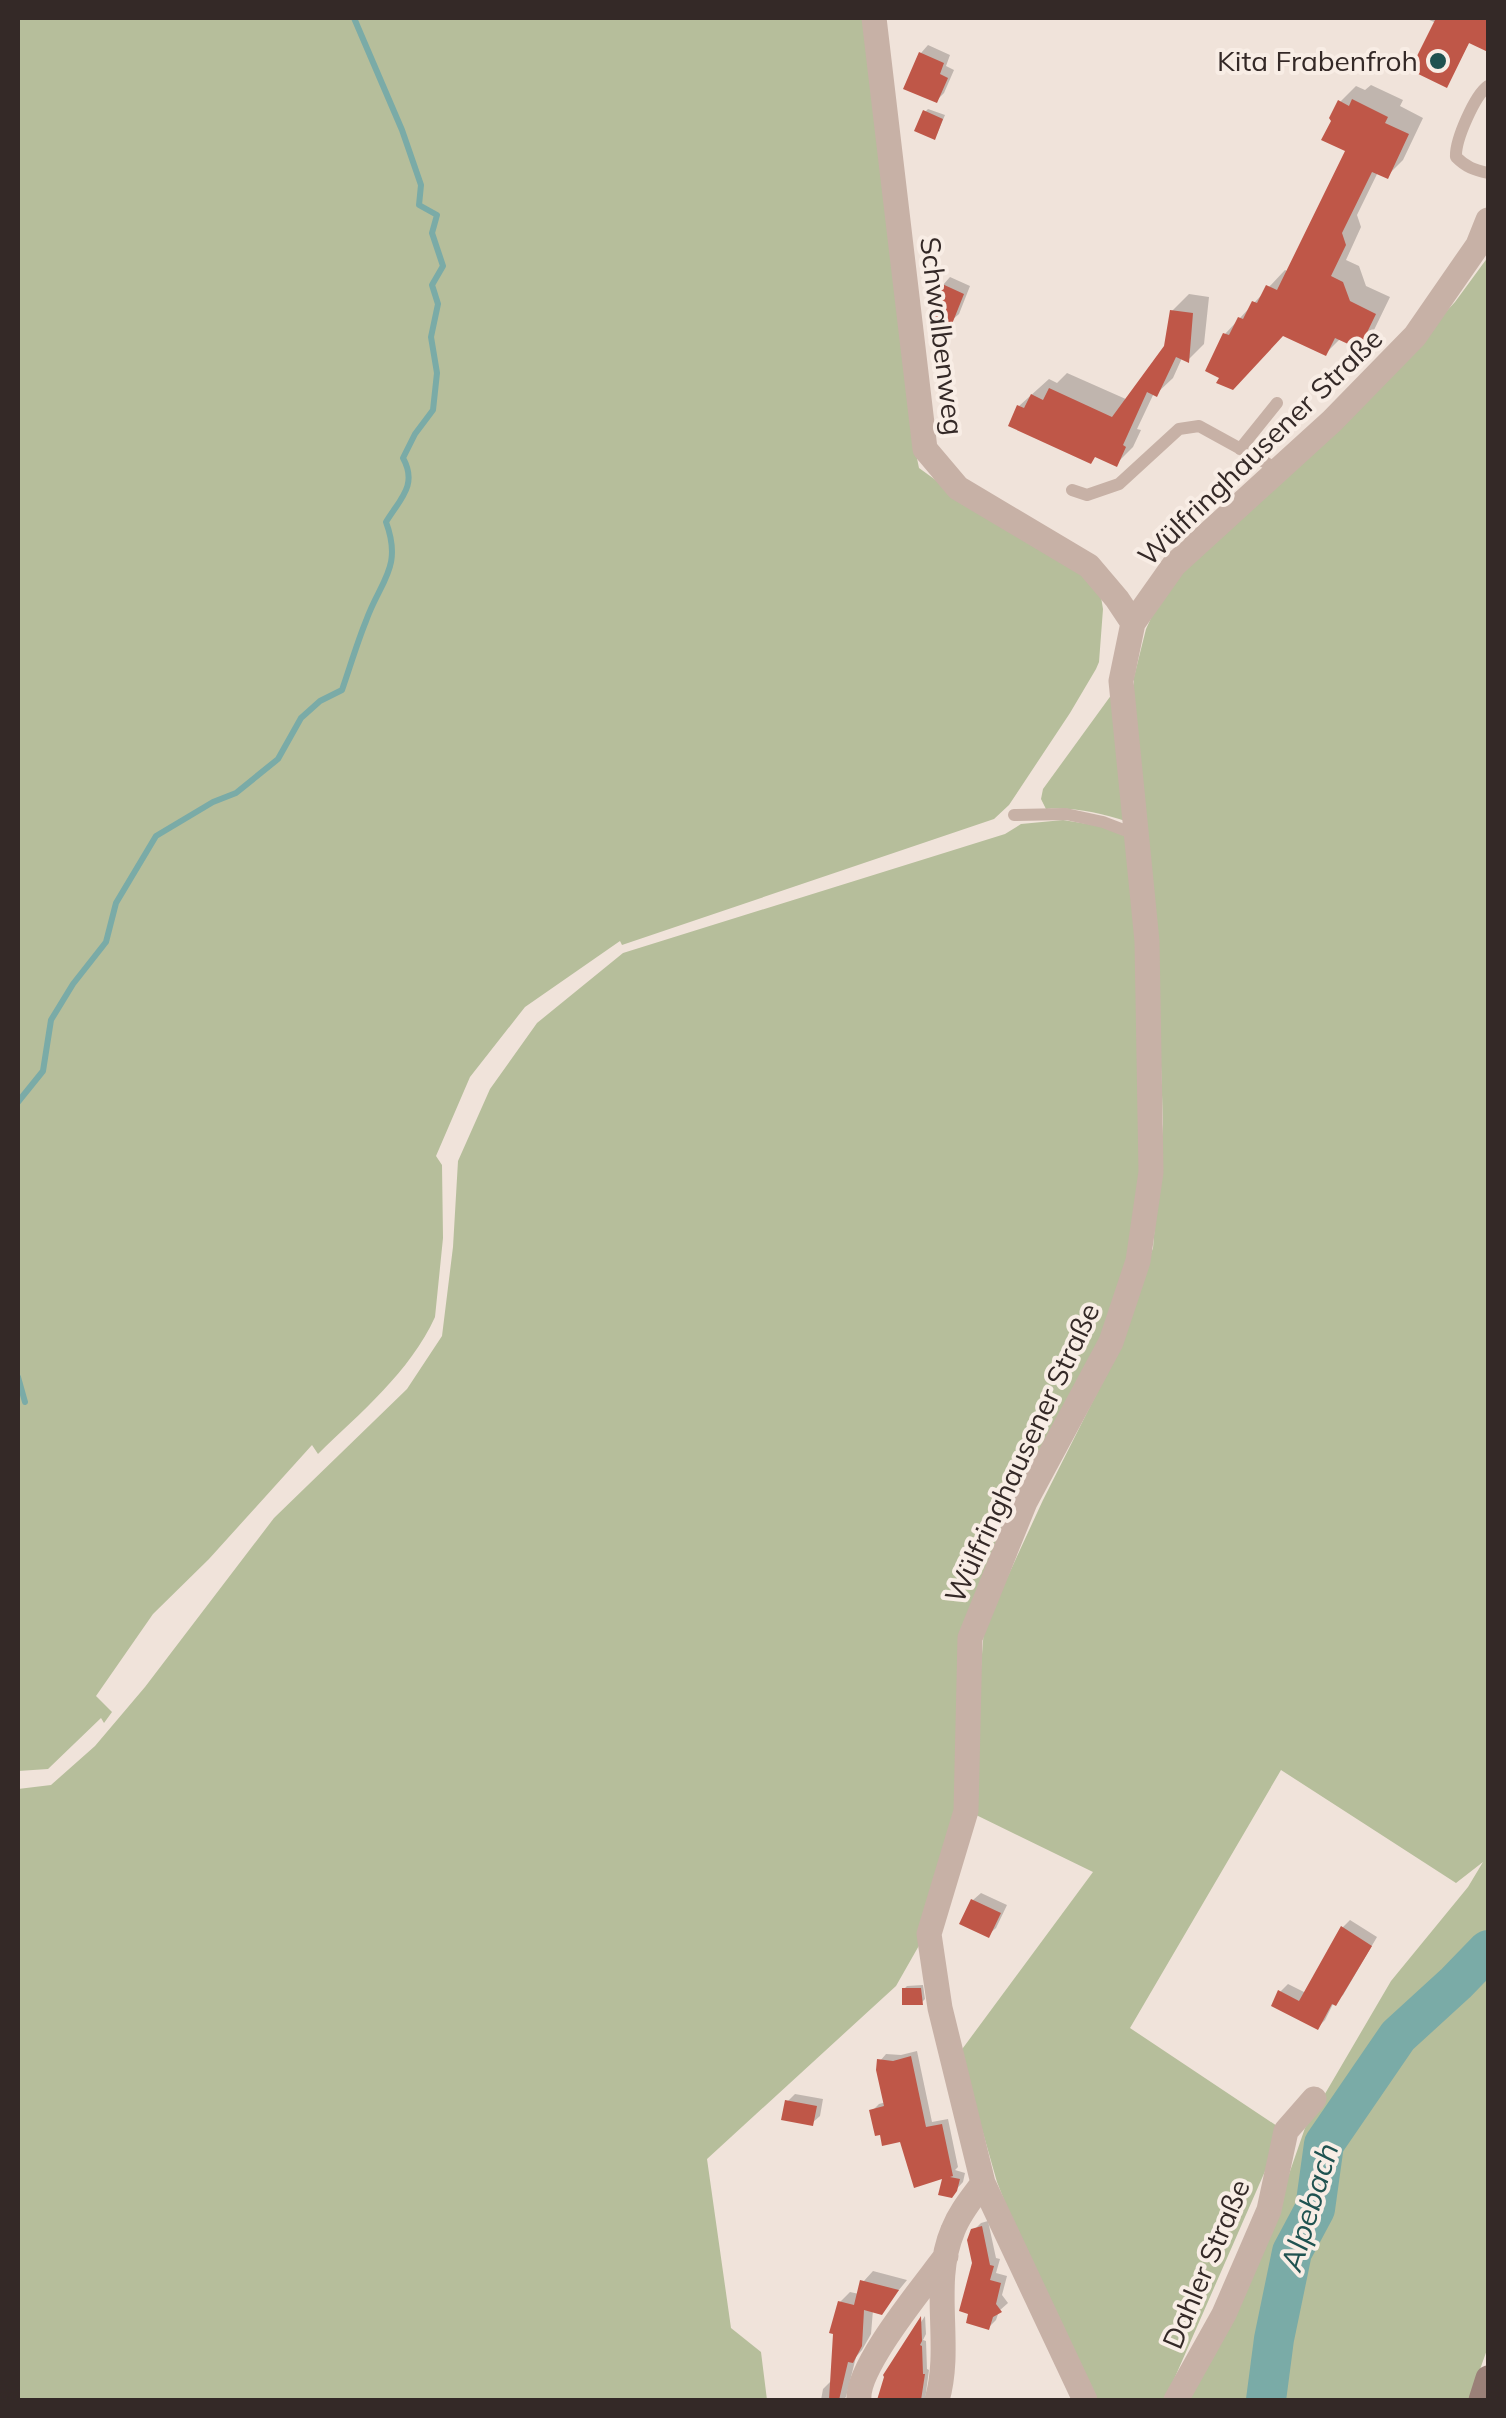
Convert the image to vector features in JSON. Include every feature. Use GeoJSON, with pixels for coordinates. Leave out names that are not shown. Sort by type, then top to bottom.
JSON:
{"type":"FeatureCollection","features":[{"type":"Feature","properties":{"kind":"main road"},"geometry":{"type":"LineString","coordinates":[[1481,2400],[1488,2378]]}},
{"type":"Feature","properties":{"kind":"street","name":"Schwalbenweg"},"geometry":{"type":"LineString","coordinates":[[874,18],[925,449],[958,488],[1088,566],[1133,622]]}},
{"type":"Feature","properties":{"kind":"street","name":"Wülfringhausener Straße"},"geometry":{"type":"LineString","coordinates":[[1084,2400],[982,2184],[940,2008],[929,1934],[966,1811],[970,1638],[1026,1502],[1111,1342],[1138,1262],[1151,1172],[1147,941],[1122,681],[1133,622],[1174,565],[1332,421],[1415,336],[1478,245],[1488,220]]}},
{"type":"Feature","properties":{"kind":"street","name":"Dahler Straße"},"geometry":{"type":"LineString","coordinates":[[1176,2400],[1224,2314],[1268,2210],[1286,2131],[1314,2098]]}},
{"type":"Feature","properties":{"kind":"street"},"geometry":{"type":"LineString","coordinates":[[937,2400],[944,2367],[946,2256],[962,2212],[982,2184]]}},
{"type":"Feature","properties":{"kind":"street"},"geometry":{"type":"LineString","coordinates":[[859,2400],[858,2391],[868,2365],[946,2256]]}},
{"type":"Feature","properties":{"kind":"lane"},"geometry":{"type":"LineString","coordinates":[[1488,86],[1480,92],[1455,146],[1456,157],[1464,166],[1488,173]]}},
{"type":"Feature","properties":{"kind":"lane"},"geometry":{"type":"LineString","coordinates":[[1240,449],[1277,402]]}},
{"type":"Feature","properties":{"kind":"lane"},"geometry":{"type":"LineString","coordinates":[[1072,490],[1086,495],[1119,484],[1179,430],[1199,426],[1278,470]]}},
{"type":"Feature","properties":{"kind":"lane"},"geometry":{"type":"LineString","coordinates":[[1014,815],[1066,814],[1137,835]]}},
{"type":"Feature","properties":{"kind":"green space"},"geometry":{"type":"Polygon","coordinates":[[[18,18],[868,18],[919,468],[1084,572],[1101,597],[1103,609],[1096,669],[1009,805],[994,819],[622,945],[620,941],[525,1007],[470,1077],[436,1156],[442,1165],[443,1238],[435,1317],[425,1337],[383,1391],[318,1454],[312,1445],[209,1559],[153,1614],[96,1696],[112,1712],[104,1723],[101,1718],[48,1769],[18,1771],[18,18]]]}},
{"type":"Feature","properties":{"kind":"green space"},"geometry":{"type":"Polygon","coordinates":[[[1488,257],[1488,2347],[1469,2400],[1185,2400],[1269,2232],[1305,2128],[1391,1981],[1468,1887],[1483,1862],[1456,1883],[1281,1770],[1130,2028],[1283,2130],[1165,2400],[1095,2400],[997,2182],[960,2052],[1093,1872],[970,1812],[984,1628],[1109,1369],[1153,1248],[1163,1124],[1157,950],[1134,721],[1134,677],[1146,629],[1165,588],[1340,426],[1455,302],[1488,257]]]}},
{"type":"Feature","properties":{"kind":"green space"},"geometry":{"type":"Polygon","coordinates":[[[1112,694],[1128,822],[1087,811],[1046,809],[1041,799],[1043,789],[1112,694]]]}},
{"type":"Feature","properties":{"kind":"green space"},"geometry":{"type":"Polygon","coordinates":[[[1063,820],[1100,826],[1130,838],[1141,942],[1145,1176],[1130,1261],[1106,1338],[966,1635],[963,1810],[925,1935],[896,1986],[707,2159],[731,2328],[761,2352],[767,2400],[18,2400],[18,1789],[51,1785],[95,1746],[274,1518],[407,1389],[442,1336],[458,1161],[490,1089],[537,1023],[623,953],[1005,834],[1021,824],[1063,820]]]}},
{"type":"Feature","properties":{"kind":"building","name":"Kita Frabenfroh"},"geometry":{"type":"Polygon","coordinates":[[[1436,18],[1488,18],[1488,52],[1469,43],[1447,88],[1410,70],[1436,18]]]}},
{"type":"Feature","properties":{"kind":"building"},"geometry":{"type":"Polygon","coordinates":[[[919,52],[944,63],[940,74],[948,78],[937,103],[903,89],[919,52]]]}},
{"type":"Feature","properties":{"kind":"building"},"geometry":{"type":"Polygon","coordinates":[[[1352,99],[1388,117],[1385,123],[1409,134],[1388,179],[1372,172],[1342,233],[1346,245],[1331,276],[1343,282],[1350,301],[1376,314],[1359,349],[1335,338],[1326,356],[1283,336],[1233,390],[1216,383],[1219,378],[1205,371],[1223,333],[1229,335],[1252,301],[1257,303],[1266,285],[1277,290],[1345,151],[1321,140],[1338,100],[1349,106],[1352,99]]]}},
{"type":"Feature","properties":{"kind":"building"},"geometry":{"type":"Polygon","coordinates":[[[923,110],[943,119],[935,140],[914,131],[923,110]]]}},
{"type":"Feature","properties":{"kind":"building"},"geometry":{"type":"Polygon","coordinates":[[[940,283],[964,294],[952,324],[928,314],[940,283]]]}},
{"type":"Feature","properties":{"kind":"building"},"geometry":{"type":"Polygon","coordinates":[[[1170,310],[1193,313],[1189,363],[1176,357],[1157,397],[1147,392],[1117,467],[1095,457],[1091,464],[1008,426],[1017,405],[1024,408],[1031,394],[1043,400],[1049,388],[1112,417],[1164,346],[1170,310]]]}},
{"type":"Feature","properties":{"kind":"building"},"geometry":{"type":"Polygon","coordinates":[[[971,1899],[1001,1913],[989,1938],[959,1924],[971,1899]]]}},
{"type":"Feature","properties":{"kind":"building"},"geometry":{"type":"Polygon","coordinates":[[[1341,1926],[1372,1946],[1318,2030],[1271,2006],[1278,1990],[1299,2001],[1341,1926]]]}},
{"type":"Feature","properties":{"kind":"building"},"geometry":{"type":"Polygon","coordinates":[[[902,1988],[921,1988],[923,2005],[902,2005],[902,1988]]]}},
{"type":"Feature","properties":{"kind":"building"},"geometry":{"type":"Polygon","coordinates":[[[911,2056],[926,2127],[942,2124],[953,2176],[950,2177],[960,2179],[952,2198],[938,2195],[942,2179],[914,2188],[900,2142],[882,2146],[880,2135],[875,2136],[869,2110],[884,2106],[877,2059],[893,2061],[911,2056]]]}},
{"type":"Feature","properties":{"kind":"building"},"geometry":{"type":"Polygon","coordinates":[[[785,2100],[817,2106],[813,2126],[781,2120],[785,2100]]]}},
{"type":"Feature","properties":{"kind":"building"},"geometry":{"type":"Polygon","coordinates":[[[982,2226],[990,2265],[994,2266],[990,2280],[1001,2283],[996,2304],[1002,2312],[993,2317],[989,2330],[966,2323],[968,2314],[959,2311],[972,2263],[967,2240],[971,2229],[982,2226]]]}},
{"type":"Feature","properties":{"kind":"building"},"geometry":{"type":"Polygon","coordinates":[[[860,2280],[899,2290],[882,2315],[864,2310],[862,2346],[853,2363],[848,2362],[839,2400],[829,2400],[833,2334],[829,2333],[838,2301],[854,2305],[860,2280]]]}},
{"type":"Feature","properties":{"kind":"building"},"geometry":{"type":"Polygon","coordinates":[[[921,2316],[925,2374],[921,2400],[877,2400],[883,2375],[921,2316]]]}},
{"type":"Feature","properties":{"kind":"waterway"},"geometry":{"type":"LineString","coordinates":[[18,1102],[43,1071],[51,1020],[106,942],[116,903],[156,836],[236,793],[278,759],[301,718],[320,701],[342,690],[388,574],[392,551],[386,522],[408,484],[403,458],[433,410],[437,373],[431,337],[438,304],[432,285],[443,266],[432,233],[437,215],[419,205],[421,185],[402,130],[354,18]]}},
{"type":"Feature","properties":{"kind":"waterway"},"geometry":{"type":"LineString","coordinates":[[18,1377],[25,1402]]}},
{"type":"Feature","properties":{"kind":"waterway","name":"Alpebach"},"geometry":{"type":"LineString","coordinates":[[1266,2400],[1292,2252],[1315,2209],[1324,2144],[1398,2036],[1488,1950]]}},
{"type":"Feature","properties":{"kind":"place","name":"Kita Frabenfroh"},"geometry":{"type":"Point","coordinates":[1438,61]}}]}
